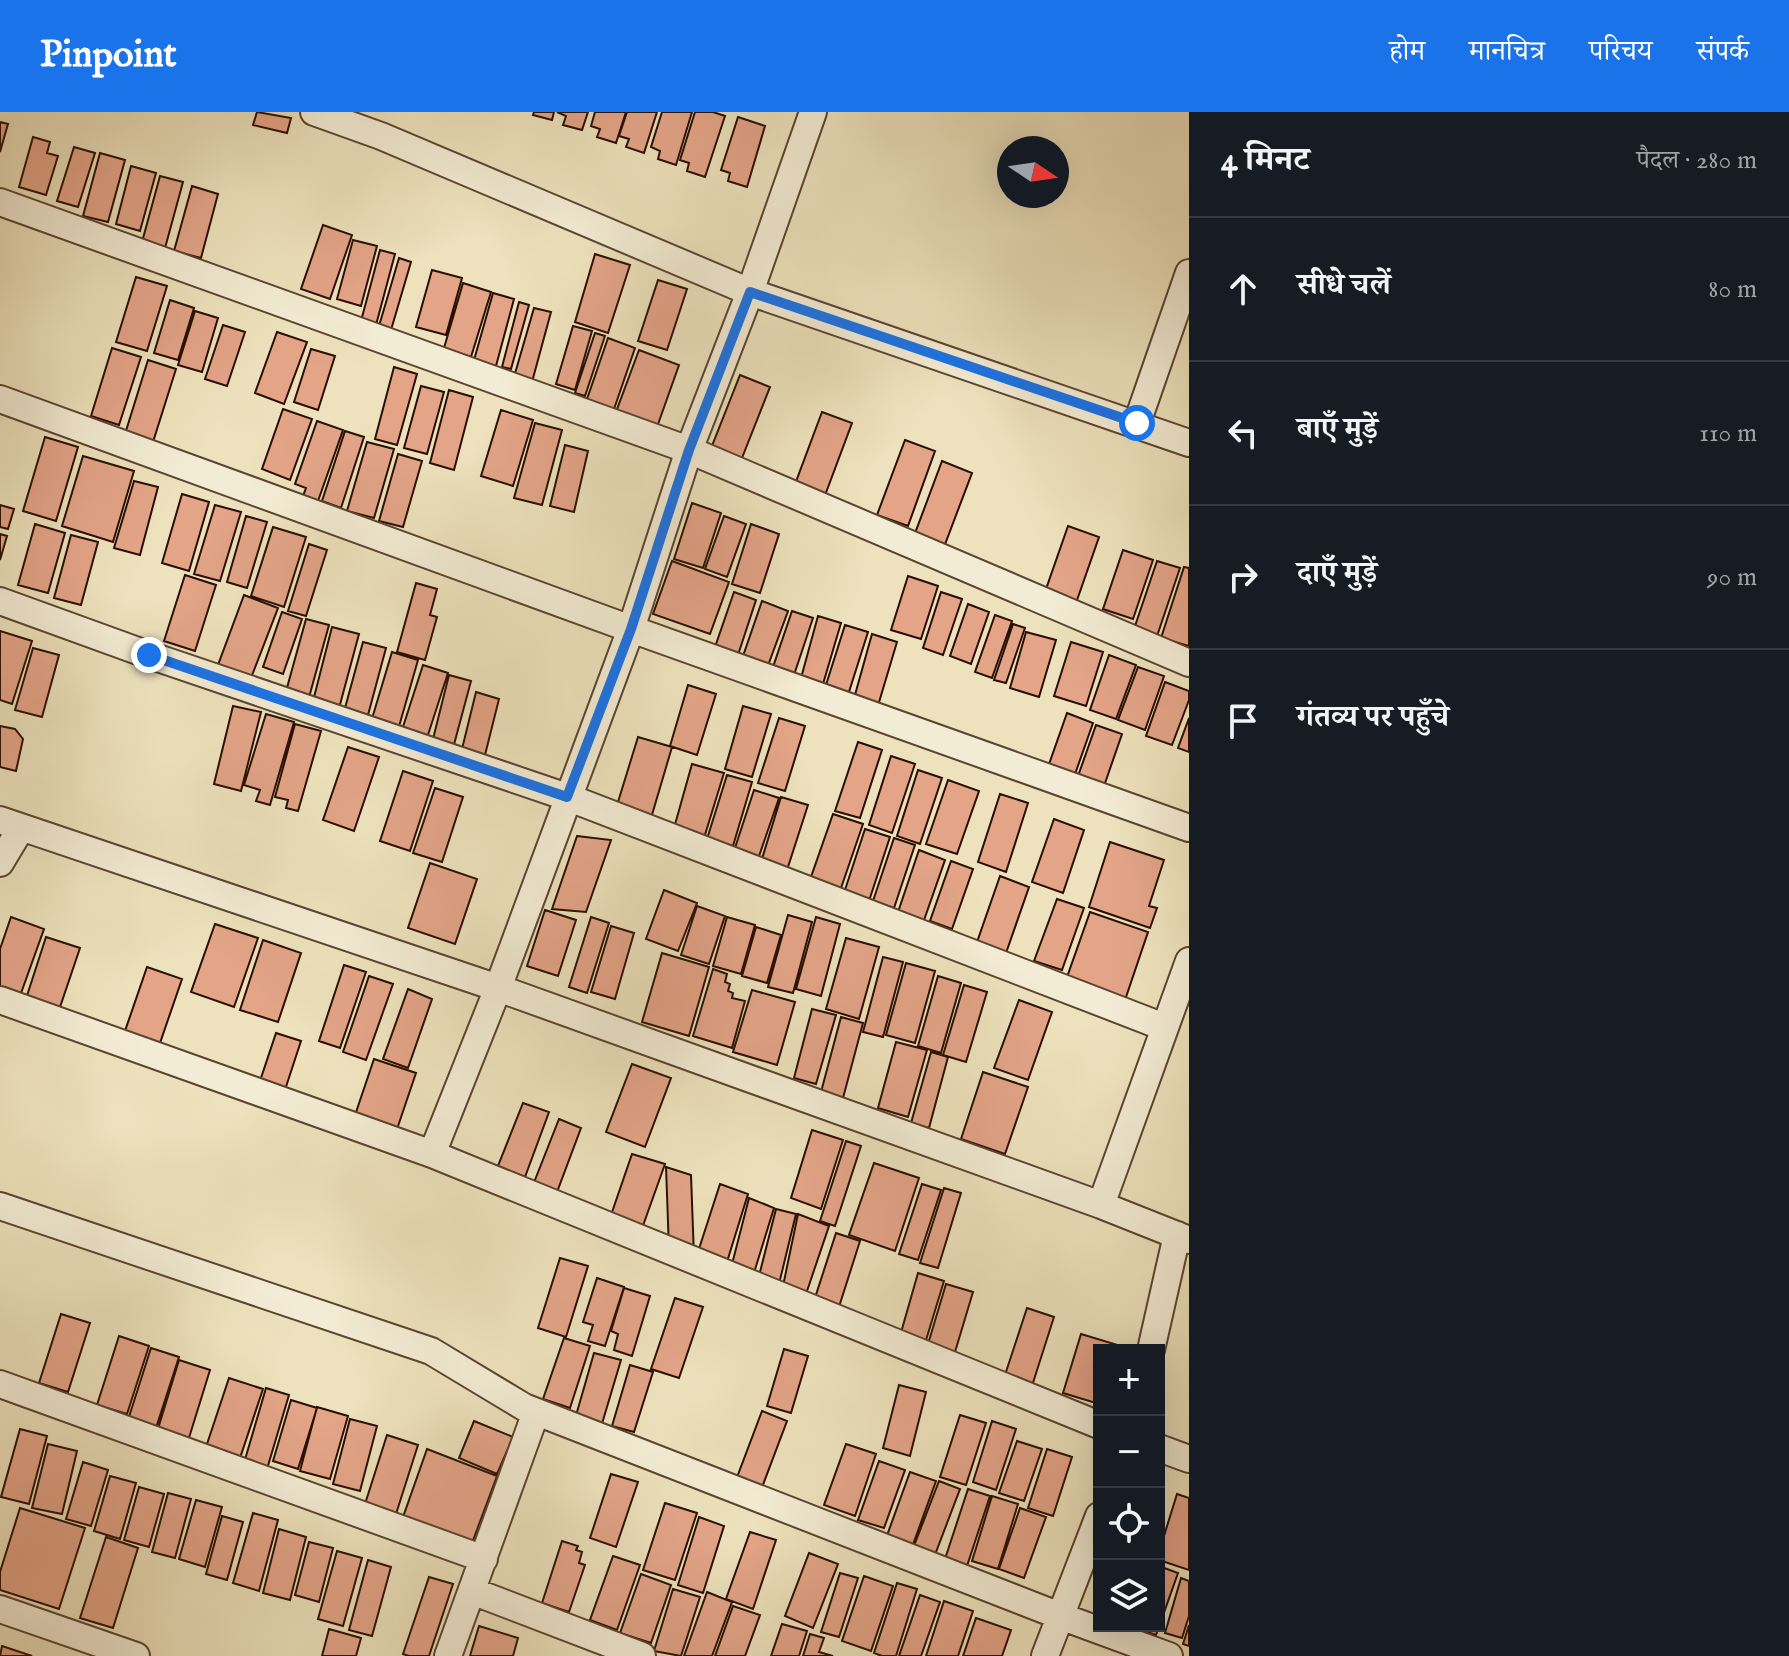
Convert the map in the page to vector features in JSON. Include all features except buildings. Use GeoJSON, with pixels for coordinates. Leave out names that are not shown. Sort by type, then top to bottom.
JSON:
{"type":"FeatureCollection","features":[{"type":"Feature","properties":{"kind":"street"},"geometry":{"type":"LineString","coordinates":[[314,112],[381,136],[750,292],[1189,443]]}},
{"type":"Feature","properties":{"kind":"street"},"geometry":{"type":"LineString","coordinates":[[432,1154],[498,988],[631,629],[689,450],[750,292],[810,113]]}},
{"type":"Feature","properties":{"kind":"street"},"geometry":{"type":"LineString","coordinates":[[0,202],[689,450],[1189,663]]}},
{"type":"Feature","properties":{"kind":"street"},"geometry":{"type":"LineString","coordinates":[[1137,423],[1189,273]]}},
{"type":"Feature","properties":{"kind":"street"},"geometry":{"type":"LineString","coordinates":[[0,399],[1189,828]]}},
{"type":"Feature","properties":{"kind":"street"},"geometry":{"type":"LineString","coordinates":[[0,601],[567,797],[1164,1027]]}},
{"type":"Feature","properties":{"kind":"street"},"geometry":{"type":"LineString","coordinates":[[0,863],[11,824],[498,988],[1101,1205],[1183,1238],[1153,1344]]}},
{"type":"Feature","properties":{"kind":"street"},"geometry":{"type":"LineString","coordinates":[[1101,1205],[1189,961]]}},
{"type":"Feature","properties":{"kind":"street"},"geometry":{"type":"LineString","coordinates":[[0,1000],[432,1154],[1093,1423]]}},
{"type":"Feature","properties":{"kind":"street"},"geometry":{"type":"LineString","coordinates":[[0,1206],[431,1351],[536,1412],[1169,1656]]}},
{"type":"Feature","properties":{"kind":"street"},"geometry":{"type":"LineString","coordinates":[[0,1384],[484,1559]]}},
{"type":"Feature","properties":{"kind":"street"},"geometry":{"type":"LineString","coordinates":[[448,1656],[536,1412]]}},
{"type":"Feature","properties":{"kind":"street"},"geometry":{"type":"LineString","coordinates":[[1165,1450],[1189,1459]]}},
{"type":"Feature","properties":{"kind":"street"},"geometry":{"type":"LineString","coordinates":[[1045,1656],[1093,1531]]}},
{"type":"Feature","properties":{"kind":"street"},"geometry":{"type":"LineString","coordinates":[[472,1591],[642,1656]]}},
{"type":"Feature","properties":{"kind":"street"},"geometry":{"type":"LineString","coordinates":[[0,1609],[136,1656]]}},
{"type":"Feature","properties":{"kind":"route"},"geometry":{"type":"LineString","coordinates":[[149,655],[567,797],[631,629],[689,450],[750,292],[1137,423]]}}]}
